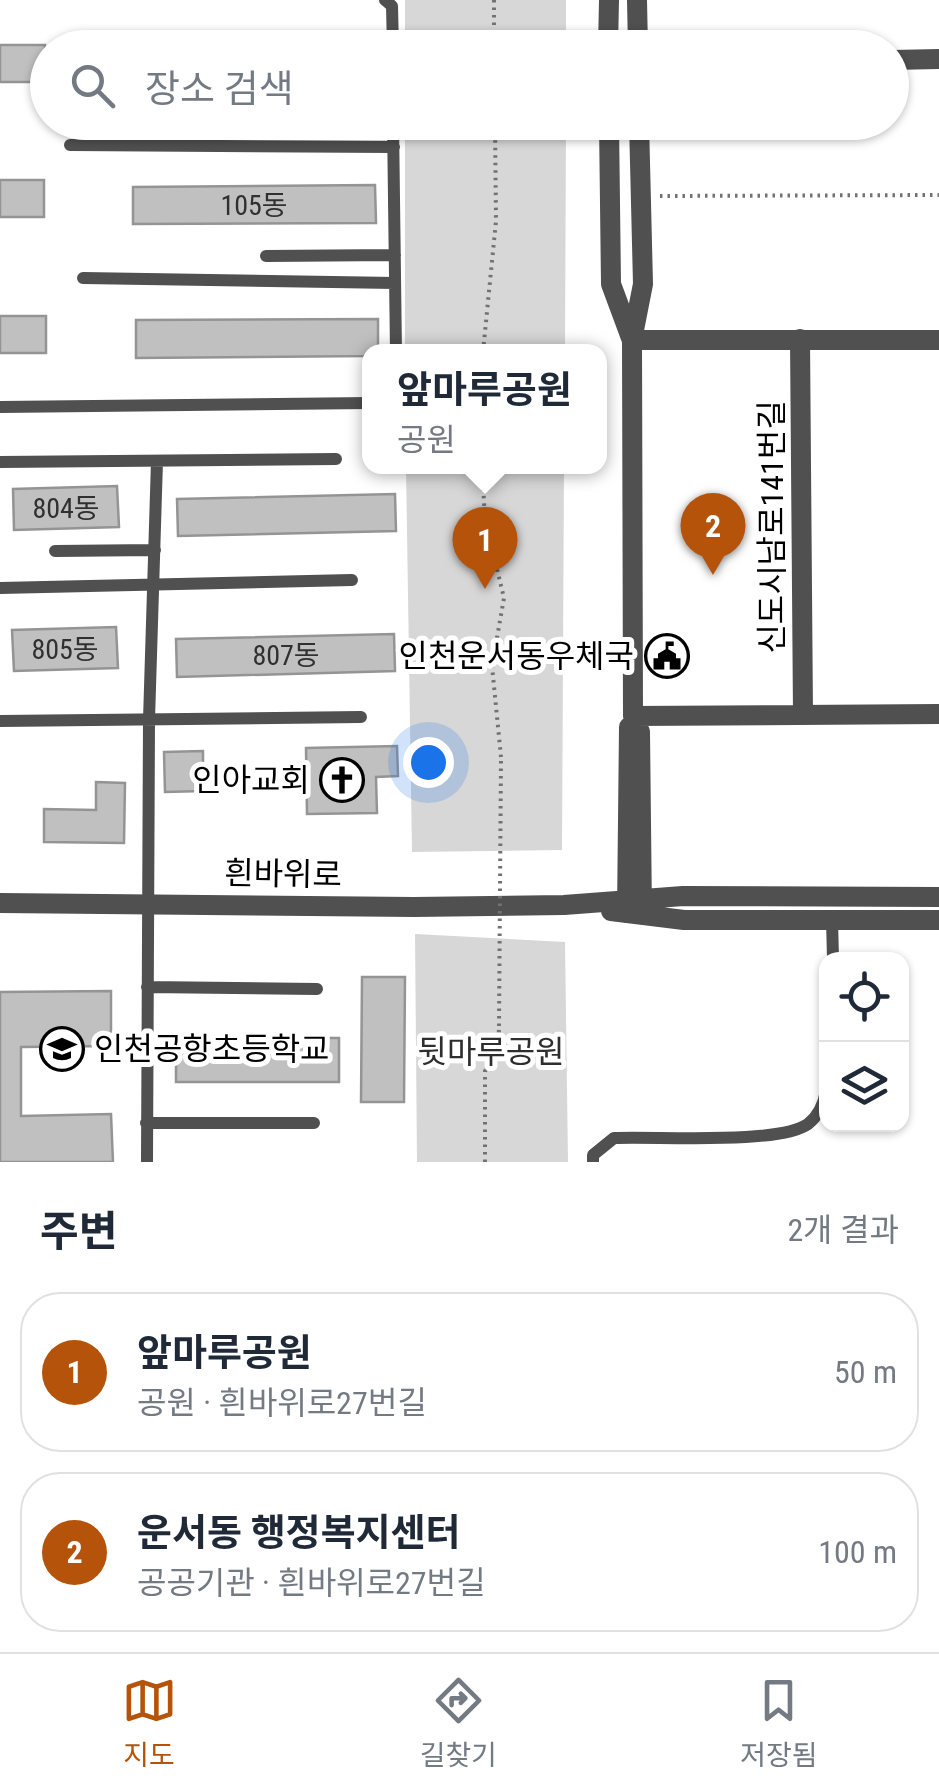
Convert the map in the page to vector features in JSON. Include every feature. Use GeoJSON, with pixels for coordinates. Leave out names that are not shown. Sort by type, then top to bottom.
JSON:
{"type":"FeatureCollection","features":[{"type":"Feature","properties":{"kind":"street"},"geometry":{"type":"LineString","coordinates":[[608,0],[608,30]]}},
{"type":"Feature","properties":{"kind":"street"},"geometry":{"type":"LineString","coordinates":[[637,0],[638,30]]}},
{"type":"Feature","properties":{"kind":"street"},"geometry":{"type":"LineString","coordinates":[[909,60],[939,60]]}},
{"type":"Feature","properties":{"kind":"street"},"geometry":{"type":"LineString","coordinates":[[609,140],[611,284],[632,340]]}},
{"type":"Feature","properties":{"kind":"street"},"geometry":{"type":"LineString","coordinates":[[634,907],[626,732],[634,716],[632,340],[642,284],[639,140]]}},
{"type":"Feature","properties":{"kind":"street","name":"신도시남로141번길"},"geometry":{"type":"LineString","coordinates":[[800,339],[803,714]]}},
{"type":"Feature","properties":{"kind":"street"},"geometry":{"type":"LineString","coordinates":[[632,340],[939,340]]}},
{"type":"Feature","properties":{"kind":"street"},"geometry":{"type":"LineString","coordinates":[[634,716],[939,714]]}},
{"type":"Feature","properties":{"kind":"street","name":"흰바위로"},"geometry":{"type":"LineString","coordinates":[[0,903],[634,907],[939,897]]}},
{"type":"Feature","properties":{"kind":"street","name":"흰바위로"},"geometry":{"type":"LineString","coordinates":[[634,907],[684,920],[939,920]]}},
{"type":"Feature","properties":{"kind":"lane"},"geometry":{"type":"LineString","coordinates":[[384,0],[392,6],[392,30]]}},
{"type":"Feature","properties":{"kind":"lane"},"geometry":{"type":"LineString","coordinates":[[394,140],[396,344]]}},
{"type":"Feature","properties":{"kind":"lane"},"geometry":{"type":"LineString","coordinates":[[70,145],[394,147]]}},
{"type":"Feature","properties":{"kind":"lane"},"geometry":{"type":"LineString","coordinates":[[266,256],[395,255]]}},
{"type":"Feature","properties":{"kind":"lane"},"geometry":{"type":"LineString","coordinates":[[83,278],[395,283]]}},
{"type":"Feature","properties":{"kind":"lane"},"geometry":{"type":"LineString","coordinates":[[0,406],[362,403]]}},
{"type":"Feature","properties":{"kind":"lane"},"geometry":{"type":"LineString","coordinates":[[0,462],[336,459]]}},
{"type":"Feature","properties":{"kind":"lane"},"geometry":{"type":"LineString","coordinates":[[148,1162],[149,720],[157,461]]}},
{"type":"Feature","properties":{"kind":"lane"},"geometry":{"type":"LineString","coordinates":[[55,551],[155,550]]}},
{"type":"Feature","properties":{"kind":"lane"},"geometry":{"type":"LineString","coordinates":[[0,588],[352,580]]}},
{"type":"Feature","properties":{"kind":"lane"},"geometry":{"type":"LineString","coordinates":[[0,721],[362,717]]}},
{"type":"Feature","properties":{"kind":"lane"},"geometry":{"type":"LineString","coordinates":[[832,920],[833,952]]}},
{"type":"Feature","properties":{"kind":"lane"},"geometry":{"type":"LineString","coordinates":[[148,987],[318,989]]}},
{"type":"Feature","properties":{"kind":"lane"},"geometry":{"type":"LineString","coordinates":[[593,1162],[593,1155],[614,1138],[778,1135],[808,1123],[819,1109]]}},
{"type":"Feature","properties":{"kind":"lane"},"geometry":{"type":"LineString","coordinates":[[146,1123],[314,1123]]}},
{"type":"Feature","properties":{"kind":"path"},"geometry":{"type":"LineString","coordinates":[[494,0],[494,30]]}},
{"type":"Feature","properties":{"kind":"path"},"geometry":{"type":"LineString","coordinates":[[484,344],[496,220],[495,140]]}},
{"type":"Feature","properties":{"kind":"path"},"geometry":{"type":"LineString","coordinates":[[640,196],[939,195]]}},
{"type":"Feature","properties":{"kind":"path"},"geometry":{"type":"LineString","coordinates":[[482,474],[485,520],[504,598],[492,666],[501,757],[500,1026],[498,1058],[484,1071],[485,1162]]}},
{"type":"Feature","properties":{"kind":"green space"},"geometry":{"type":"Polygon","coordinates":[[[405,0],[566,0],[566,30],[405,30],[405,0]]]}},
{"type":"Feature","properties":{"kind":"green space"},"geometry":{"type":"Polygon","coordinates":[[[405,140],[566,140],[565,344],[405,344],[405,140]]]}},
{"type":"Feature","properties":{"kind":"green space"},"geometry":{"type":"Polygon","coordinates":[[[406,474],[564,474],[562,850],[412,852],[406,474]]]}},
{"type":"Feature","properties":{"kind":"green space","name":"뒷마루공원"},"geometry":{"type":"Polygon","coordinates":[[[415,934],[565,942],[568,1162],[417,1162],[415,934]]]}},
{"type":"Feature","properties":{"kind":"building"},"geometry":{"type":"Polygon","coordinates":[[[0,45],[30,45],[30,82],[0,82],[0,45]]]}},
{"type":"Feature","properties":{"kind":"building"},"geometry":{"type":"Polygon","coordinates":[[[0,180],[44,180],[44,217],[0,217],[0,180]]]}},
{"type":"Feature","properties":{"kind":"building"},"geometry":{"type":"Polygon","coordinates":[[[375,185],[376,223],[133,224],[133,187],[375,185]]]}},
{"type":"Feature","properties":{"kind":"building"},"geometry":{"type":"Polygon","coordinates":[[[0,316],[46,316],[46,353],[0,353],[0,316]]]}},
{"type":"Feature","properties":{"kind":"building"},"geometry":{"type":"Polygon","coordinates":[[[378,319],[378,344],[362,344],[362,356],[136,358],[136,320],[378,319]]]}},
{"type":"Feature","properties":{"kind":"building"},"geometry":{"type":"Polygon","coordinates":[[[117,486],[119,527],[14,530],[13,489],[117,486]]]}},
{"type":"Feature","properties":{"kind":"building"},"geometry":{"type":"Polygon","coordinates":[[[395,494],[396,531],[178,536],[177,499],[395,494]]]}},
{"type":"Feature","properties":{"kind":"building"},"geometry":{"type":"Polygon","coordinates":[[[116,627],[118,668],[14,671],[12,630],[116,627]]]}},
{"type":"Feature","properties":{"kind":"building"},"geometry":{"type":"Polygon","coordinates":[[[394,634],[395,671],[177,677],[176,639],[394,634]]]}},
{"type":"Feature","properties":{"kind":"building"},"geometry":{"type":"Polygon","coordinates":[[[397,746],[398,776],[376,777],[377,813],[307,814],[306,748],[397,746]]]}},
{"type":"Feature","properties":{"kind":"building"},"geometry":{"type":"Polygon","coordinates":[[[203,751],[203,791],[165,792],[164,752],[203,751]]]}},
{"type":"Feature","properties":{"kind":"building"},"geometry":{"type":"Polygon","coordinates":[[[96,782],[125,783],[124,843],[44,842],[44,809],[96,810],[96,782]]]}},
{"type":"Feature","properties":{"kind":"building"},"geometry":{"type":"Polygon","coordinates":[[[362,977],[405,977],[404,1102],[361,1102],[362,977]]]}},
{"type":"Feature","properties":{"kind":"building"},"geometry":{"type":"Polygon","coordinates":[[[111,991],[111,1046],[21,1047],[21,1116],[111,1114],[113,1162],[0,1162],[0,992],[111,991]]]}},
{"type":"Feature","properties":{"kind":"building"},"geometry":{"type":"Polygon","coordinates":[[[176,1037],[339,1038],[339,1082],[176,1082],[176,1037]]]}},
{"type":"Feature","properties":{"kind":"place","name":"운서동 행정복지센터"},"geometry":{"type":"Point","coordinates":[713,575]}},
{"type":"Feature","properties":{"kind":"place","name":"앞마루공원"},"geometry":{"type":"Point","coordinates":[485,589]}},
{"type":"Feature","properties":{"kind":"place","name":"인천운서동우체국"},"geometry":{"type":"Point","coordinates":[667,656]}},
{"type":"Feature","properties":{"kind":"place","name":"인아교회"},"geometry":{"type":"Point","coordinates":[342,780]}},
{"type":"Feature","properties":{"kind":"place","name":"인천공항초등학교"},"geometry":{"type":"Point","coordinates":[62,1049]}}]}
